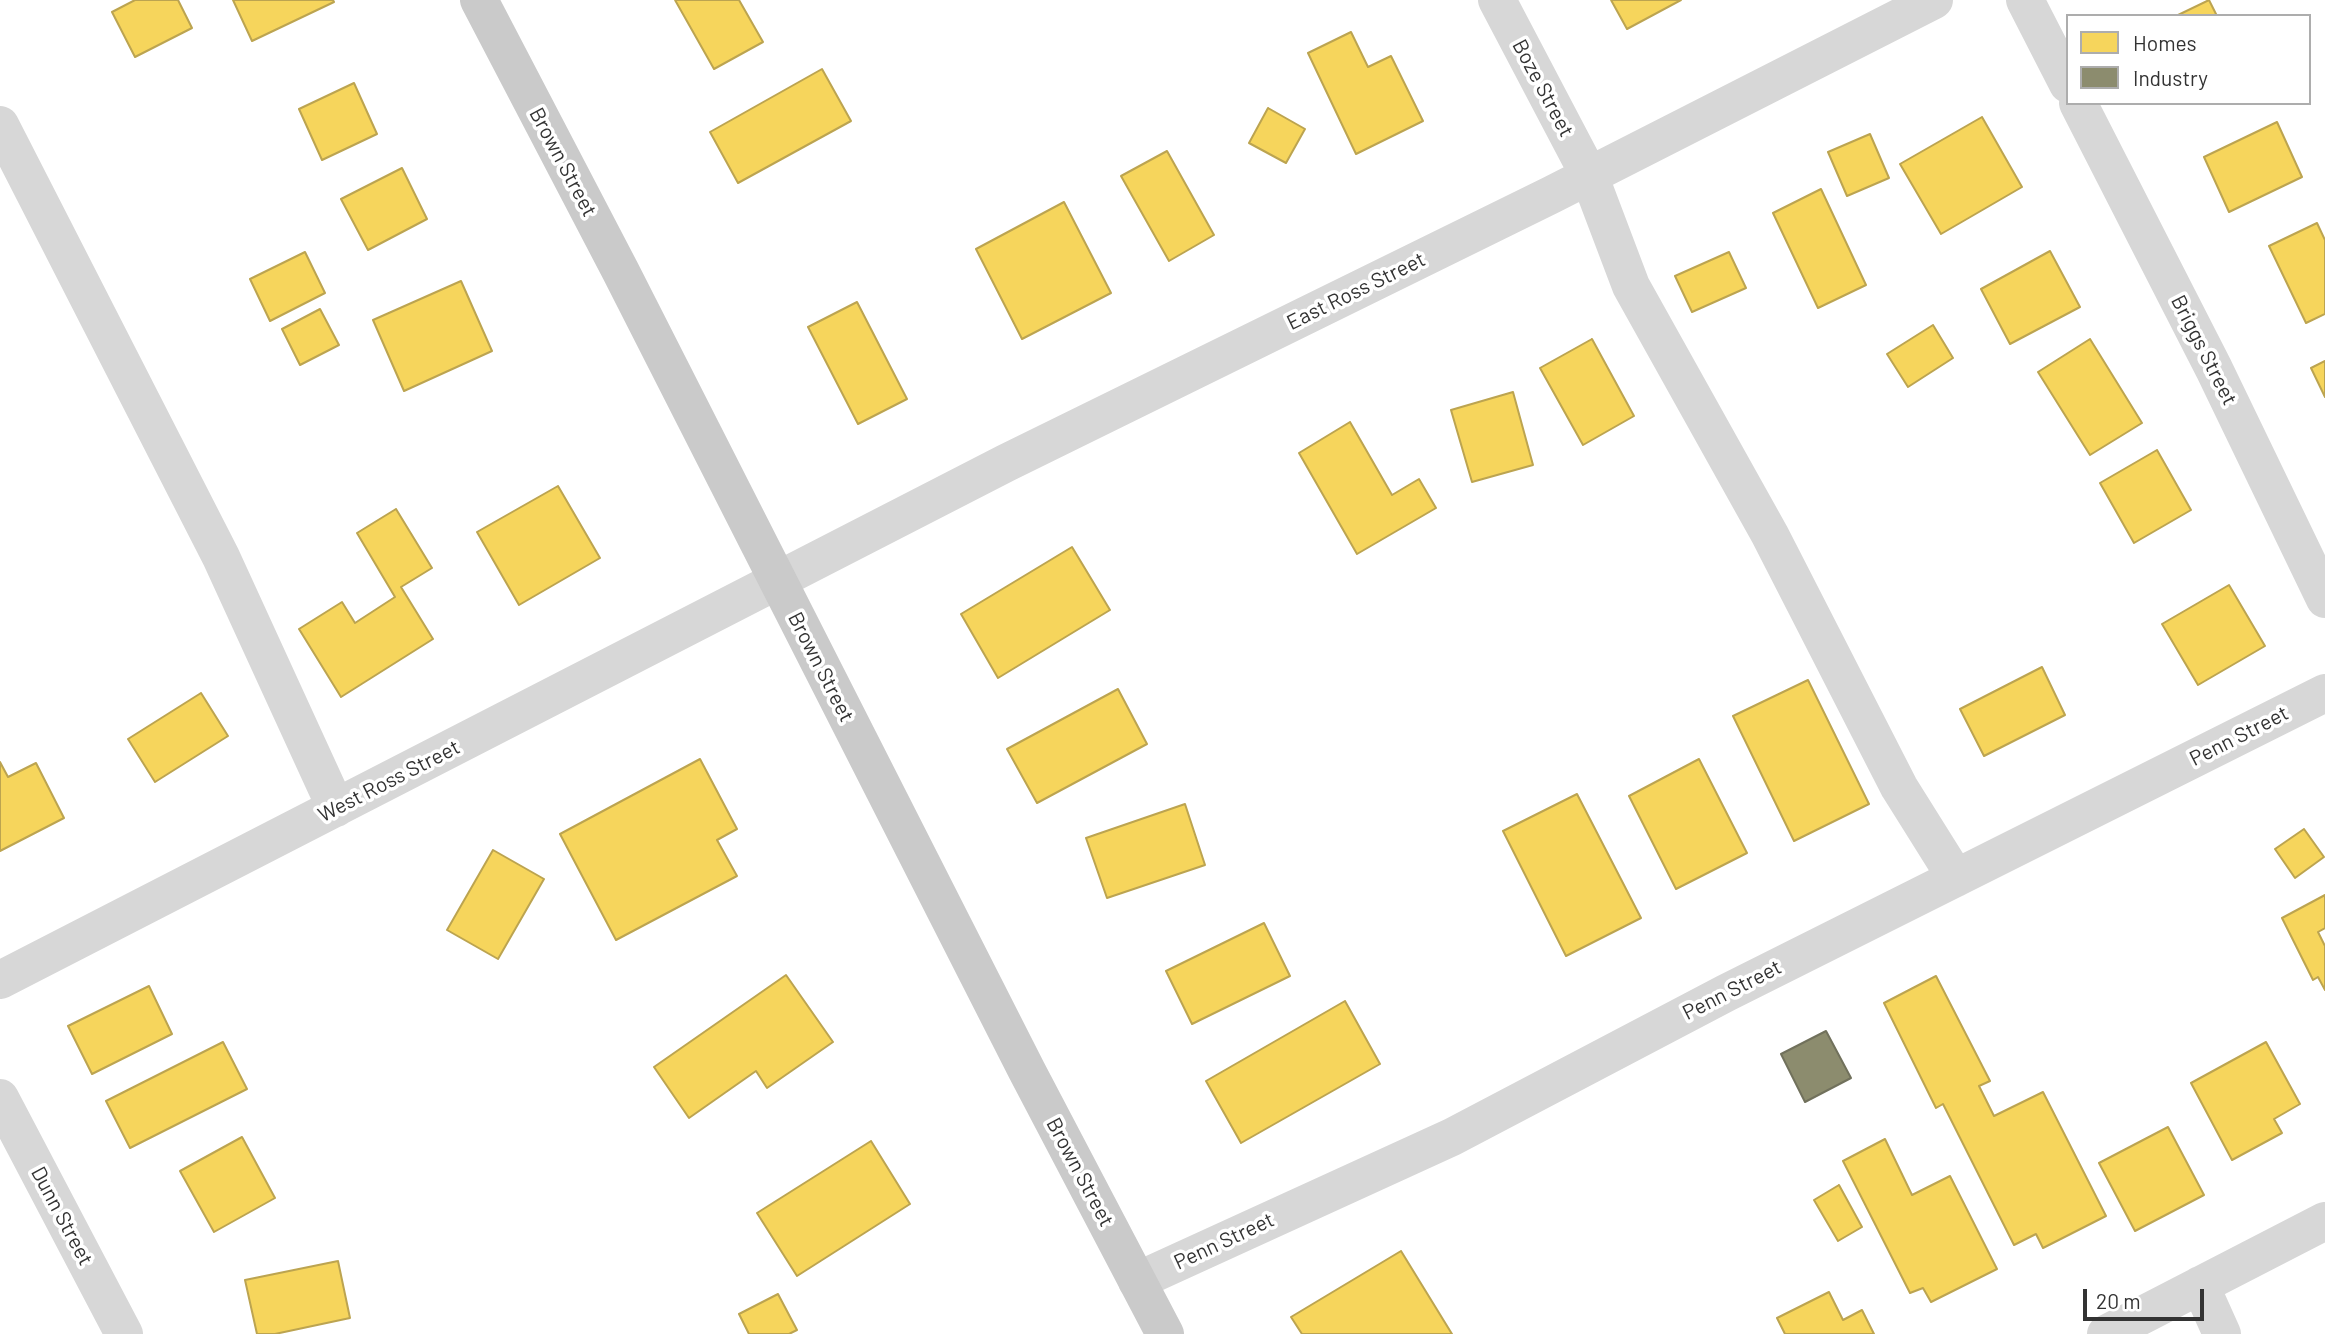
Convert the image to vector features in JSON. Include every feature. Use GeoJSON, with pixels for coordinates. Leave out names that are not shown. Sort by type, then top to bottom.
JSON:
{"type":"FeatureCollection","features":[{"type":"Feature","properties":{"kind":"main road","name":"Brown Street"},"geometry":{"type":"LineString","coordinates":[[479,0],[1027,1071],[1165,1334]]}},
{"type":"Feature","properties":{"kind":"street","name":"Boze Street"},"geometry":{"type":"LineString","coordinates":[[1497,0],[1588,175],[1631,286],[1770,535],[1899,787],[1956,878]]}},
{"type":"Feature","properties":{"kind":"street","name":"East Ross Street"},"geometry":{"type":"LineString","coordinates":[[777,581],[1006,463],[1551,195],[1934,0]]}},
{"type":"Feature","properties":{"kind":"street"},"geometry":{"type":"LineString","coordinates":[[2025,0],[2066,80]]}},
{"type":"Feature","properties":{"kind":"street","name":"Briggs Street"},"geometry":{"type":"LineString","coordinates":[[2079,105],[2214,369],[2325,599]]}},
{"type":"Feature","properties":{"kind":"street"},"geometry":{"type":"LineString","coordinates":[[0,125],[221,557],[336,808]]}},
{"type":"Feature","properties":{"kind":"street","name":"West Ross Street"},"geometry":{"type":"LineString","coordinates":[[0,981],[777,581]]}},
{"type":"Feature","properties":{"kind":"street","name":"Penn Street"},"geometry":{"type":"LineString","coordinates":[[1137,1282],[1452,1137],[1726,993],[2325,693]]}},
{"type":"Feature","properties":{"kind":"street","name":"Dunn Street"},"geometry":{"type":"LineString","coordinates":[[0,1098],[124,1334]]}},
{"type":"Feature","properties":{"kind":"street"},"geometry":{"type":"LineString","coordinates":[[2106,1334],[2325,1221]]}},
{"type":"Feature","properties":{"kind":"street"},"geometry":{"type":"LineString","coordinates":[[2200,1285],[2222,1334]]}},
{"type":"Feature","properties":{"kind":"building: Homes"},"geometry":{"type":"Polygon","coordinates":[[[135,0],[178,0],[192,28],[135,57],[112,12],[135,0]]]}},
{"type":"Feature","properties":{"kind":"building: Homes"},"geometry":{"type":"Polygon","coordinates":[[[233,0],[333,0],[334,2],[252,41],[233,0]]]}},
{"type":"Feature","properties":{"kind":"building: Homes"},"geometry":{"type":"Polygon","coordinates":[[[675,0],[739,0],[763,42],[714,69],[675,0]]]}},
{"type":"Feature","properties":{"kind":"building: Homes"},"geometry":{"type":"Polygon","coordinates":[[[1611,0],[1681,0],[1627,29],[1611,0]]]}},
{"type":"Feature","properties":{"kind":"building: Homes"},"geometry":{"type":"Polygon","coordinates":[[[2209,0],[2216,14],[2180,14],[2209,0]]]}},
{"type":"Feature","properties":{"kind":"building: Homes"},"geometry":{"type":"Polygon","coordinates":[[[1351,32],[1368,67],[1391,56],[1423,121],[1356,154],[1308,53],[1351,32]]]}},
{"type":"Feature","properties":{"kind":"building: Homes"},"geometry":{"type":"Polygon","coordinates":[[[822,69],[851,121],[738,183],[710,132],[822,69]]]}},
{"type":"Feature","properties":{"kind":"building: Homes"},"geometry":{"type":"Polygon","coordinates":[[[354,83],[377,134],[322,160],[299,109],[354,83]]]}},
{"type":"Feature","properties":{"kind":"building: Homes"},"geometry":{"type":"Polygon","coordinates":[[[1268,108],[1305,129],[1286,163],[1249,143],[1268,108]]]}},
{"type":"Feature","properties":{"kind":"building: Homes"},"geometry":{"type":"Polygon","coordinates":[[[1982,117],[2022,187],[1941,234],[1900,164],[1982,117]]]}},
{"type":"Feature","properties":{"kind":"building: Homes"},"geometry":{"type":"Polygon","coordinates":[[[2277,122],[2302,177],[2229,212],[2204,157],[2277,122]]]}},
{"type":"Feature","properties":{"kind":"building: Homes"},"geometry":{"type":"Polygon","coordinates":[[[1870,134],[1889,178],[1847,196],[1828,152],[1870,134]]]}},
{"type":"Feature","properties":{"kind":"building: Homes"},"geometry":{"type":"Polygon","coordinates":[[[1167,151],[1214,235],[1169,261],[1121,176],[1167,151]]]}},
{"type":"Feature","properties":{"kind":"building: Homes"},"geometry":{"type":"Polygon","coordinates":[[[402,168],[427,219],[368,250],[341,199],[402,168]]]}},
{"type":"Feature","properties":{"kind":"building: Homes"},"geometry":{"type":"Polygon","coordinates":[[[1821,189],[1866,285],[1818,308],[1773,213],[1821,189]]]}},
{"type":"Feature","properties":{"kind":"building: Homes"},"geometry":{"type":"Polygon","coordinates":[[[1064,202],[1111,293],[1022,339],[976,249],[1064,202]]]}},
{"type":"Feature","properties":{"kind":"building: Homes"},"geometry":{"type":"Polygon","coordinates":[[[2317,223],[2325,240],[2325,314],[2306,323],[2269,246],[2317,223]]]}},
{"type":"Feature","properties":{"kind":"building: Homes"},"geometry":{"type":"Polygon","coordinates":[[[2050,251],[2080,307],[2010,344],[1981,289],[2050,251]]]}},
{"type":"Feature","properties":{"kind":"building: Homes"},"geometry":{"type":"Polygon","coordinates":[[[305,252],[325,293],[270,321],[250,279],[305,252]]]}},
{"type":"Feature","properties":{"kind":"building: Homes"},"geometry":{"type":"Polygon","coordinates":[[[1729,252],[1746,288],[1692,312],[1675,276],[1729,252]]]}},
{"type":"Feature","properties":{"kind":"building: Homes"},"geometry":{"type":"Polygon","coordinates":[[[461,281],[492,351],[404,391],[373,320],[461,281]]]}},
{"type":"Feature","properties":{"kind":"building: Homes"},"geometry":{"type":"Polygon","coordinates":[[[857,302],[907,399],[858,424],[808,327],[857,302]]]}},
{"type":"Feature","properties":{"kind":"building: Homes"},"geometry":{"type":"Polygon","coordinates":[[[320,309],[339,345],[300,365],[282,329],[320,309]]]}},
{"type":"Feature","properties":{"kind":"building: Homes"},"geometry":{"type":"Polygon","coordinates":[[[1933,325],[1953,358],[1908,387],[1887,354],[1933,325]]]}},
{"type":"Feature","properties":{"kind":"building: Homes"},"geometry":{"type":"Polygon","coordinates":[[[1592,339],[1634,416],[1583,445],[1540,368],[1592,339]]]}},
{"type":"Feature","properties":{"kind":"building: Homes"},"geometry":{"type":"Polygon","coordinates":[[[2090,339],[2142,423],[2090,455],[2038,372],[2090,339]]]}},
{"type":"Feature","properties":{"kind":"building: Homes"},"geometry":{"type":"Polygon","coordinates":[[[2325,361],[2325,397],[2311,368],[2325,361]]]}},
{"type":"Feature","properties":{"kind":"building: Homes"},"geometry":{"type":"Polygon","coordinates":[[[1513,392],[1533,465],[1472,482],[1451,410],[1513,392]]]}},
{"type":"Feature","properties":{"kind":"building: Homes"},"geometry":{"type":"Polygon","coordinates":[[[1350,422],[1392,495],[1419,479],[1436,508],[1357,554],[1299,453],[1350,422]]]}},
{"type":"Feature","properties":{"kind":"building: Homes"},"geometry":{"type":"Polygon","coordinates":[[[2157,450],[2191,510],[2134,543],[2100,483],[2157,450]]]}},
{"type":"Feature","properties":{"kind":"building: Homes"},"geometry":{"type":"Polygon","coordinates":[[[558,486],[600,558],[519,605],[477,532],[558,486]]]}},
{"type":"Feature","properties":{"kind":"building: Homes"},"geometry":{"type":"Polygon","coordinates":[[[396,509],[432,568],[401,587],[433,639],[341,697],[299,629],[342,602],[355,623],[395,597],[357,533],[396,509]]]}},
{"type":"Feature","properties":{"kind":"building: Homes"},"geometry":{"type":"Polygon","coordinates":[[[1072,547],[1110,610],[998,678],[961,614],[1072,547]]]}},
{"type":"Feature","properties":{"kind":"building: Homes"},"geometry":{"type":"Polygon","coordinates":[[[2229,585],[2265,646],[2198,685],[2162,624],[2229,585]]]}},
{"type":"Feature","properties":{"kind":"building: Homes"},"geometry":{"type":"Polygon","coordinates":[[[2042,667],[2065,715],[1984,756],[1960,709],[2042,667]]]}},
{"type":"Feature","properties":{"kind":"building: Homes"},"geometry":{"type":"Polygon","coordinates":[[[1808,680],[1869,804],[1794,841],[1733,716],[1808,680]]]}},
{"type":"Feature","properties":{"kind":"building: Homes"},"geometry":{"type":"Polygon","coordinates":[[[1118,689],[1147,744],[1037,803],[1007,749],[1118,689]]]}},
{"type":"Feature","properties":{"kind":"building: Homes"},"geometry":{"type":"Polygon","coordinates":[[[201,693],[228,736],[155,782],[128,739],[201,693]]]}},
{"type":"Feature","properties":{"kind":"building: Homes"},"geometry":{"type":"Polygon","coordinates":[[[700,759],[737,829],[717,840],[737,876],[616,940],[560,834],[700,759]]]}},
{"type":"Feature","properties":{"kind":"building: Homes"},"geometry":{"type":"Polygon","coordinates":[[[1699,759],[1747,853],[1676,889],[1629,796],[1699,759]]]}},
{"type":"Feature","properties":{"kind":"building: Homes"},"geometry":{"type":"Polygon","coordinates":[[[0,762],[8,777],[36,763],[64,818],[0,851],[0,762]]]}},
{"type":"Feature","properties":{"kind":"building: Homes"},"geometry":{"type":"Polygon","coordinates":[[[1577,794],[1641,918],[1566,956],[1503,831],[1577,794]]]}},
{"type":"Feature","properties":{"kind":"building: Homes"},"geometry":{"type":"Polygon","coordinates":[[[1185,804],[1205,865],[1107,898],[1086,838],[1185,804]]]}},
{"type":"Feature","properties":{"kind":"building: Homes"},"geometry":{"type":"Polygon","coordinates":[[[2304,829],[2324,857],[2295,878],[2275,849],[2304,829]]]}},
{"type":"Feature","properties":{"kind":"building: Homes"},"geometry":{"type":"Polygon","coordinates":[[[493,850],[544,879],[498,959],[447,930],[493,850]]]}},
{"type":"Feature","properties":{"kind":"building: Homes"},"geometry":{"type":"Polygon","coordinates":[[[2325,895],[2325,928],[2318,932],[2325,946],[2325,990],[2318,977],[2313,980],[2282,918],[2325,895]]]}},
{"type":"Feature","properties":{"kind":"building: Homes"},"geometry":{"type":"Polygon","coordinates":[[[1264,923],[1290,976],[1192,1024],[1166,971],[1264,923]]]}},
{"type":"Feature","properties":{"kind":"building: Homes"},"geometry":{"type":"Polygon","coordinates":[[[786,975],[833,1042],[767,1088],[756,1071],[689,1118],[654,1067],[786,975]]]}},
{"type":"Feature","properties":{"kind":"building: Homes"},"geometry":{"type":"Polygon","coordinates":[[[1936,976],[1990,1081],[1979,1086],[1994,1116],[2043,1092],[2106,1216],[2043,1248],[2036,1234],[2014,1245],[1943,1104],[1936,1108],[1884,1003],[1936,976]]]}},
{"type":"Feature","properties":{"kind":"building: Homes"},"geometry":{"type":"Polygon","coordinates":[[[149,986],[172,1034],[92,1074],[68,1026],[149,986]]]}},
{"type":"Feature","properties":{"kind":"building: Homes"},"geometry":{"type":"Polygon","coordinates":[[[1345,1001],[1380,1064],[1241,1143],[1206,1081],[1345,1001]]]}},
{"type":"Feature","properties":{"kind":"building: Homes"},"geometry":{"type":"Polygon","coordinates":[[[223,1042],[247,1089],[130,1148],[106,1101],[223,1042]]]}},
{"type":"Feature","properties":{"kind":"building: Homes"},"geometry":{"type":"Polygon","coordinates":[[[2266,1042],[2300,1104],[2274,1119],[2282,1133],[2232,1160],[2191,1083],[2266,1042]]]}},
{"type":"Feature","properties":{"kind":"building: Homes"},"geometry":{"type":"Polygon","coordinates":[[[2168,1127],[2204,1195],[2135,1231],[2099,1163],[2168,1127]]]}},
{"type":"Feature","properties":{"kind":"building: Homes"},"geometry":{"type":"Polygon","coordinates":[[[242,1137],[275,1198],[214,1232],[180,1171],[242,1137]]]}},
{"type":"Feature","properties":{"kind":"building: Homes"},"geometry":{"type":"Polygon","coordinates":[[[1885,1139],[1912,1195],[1950,1176],[1997,1269],[1931,1302],[1923,1288],[1910,1293],[1843,1161],[1885,1139]]]}},
{"type":"Feature","properties":{"kind":"building: Homes"},"geometry":{"type":"Polygon","coordinates":[[[871,1141],[910,1204],[797,1276],[757,1213],[871,1141]]]}},
{"type":"Feature","properties":{"kind":"building: Homes"},"geometry":{"type":"Polygon","coordinates":[[[1839,1185],[1862,1227],[1838,1241],[1814,1200],[1839,1185]]]}},
{"type":"Feature","properties":{"kind":"building: Homes"},"geometry":{"type":"Polygon","coordinates":[[[1401,1251],[1452,1334],[1302,1334],[1291,1317],[1401,1251]]]}},
{"type":"Feature","properties":{"kind":"building: Homes"},"geometry":{"type":"Polygon","coordinates":[[[338,1261],[350,1318],[275,1334],[257,1334],[245,1280],[338,1261]]]}},
{"type":"Feature","properties":{"kind":"building: Homes"},"geometry":{"type":"Polygon","coordinates":[[[1829,1292],[1843,1320],[1862,1310],[1874,1334],[1785,1334],[1777,1318],[1829,1292]]]}},
{"type":"Feature","properties":{"kind":"building: Homes"},"geometry":{"type":"Polygon","coordinates":[[[778,1294],[797,1330],[789,1334],[749,1334],[739,1314],[778,1294]]]}},
{"type":"Feature","properties":{"kind":"building: Industry"},"geometry":{"type":"Polygon","coordinates":[[[1826,1031],[1851,1078],[1805,1102],[1781,1054],[1826,1031]]]}}]}
